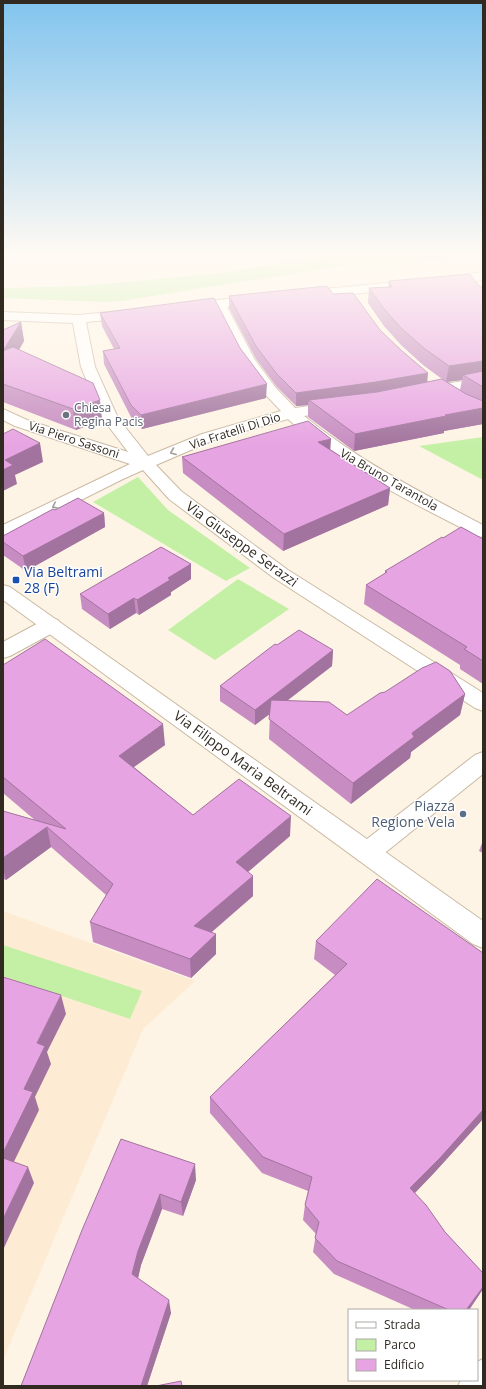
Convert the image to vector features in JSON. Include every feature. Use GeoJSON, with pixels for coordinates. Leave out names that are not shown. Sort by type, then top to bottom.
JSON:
{"type":"FeatureCollection","features":[{"type":"Feature","properties":{"kind":"street"},"geometry":{"type":"LineString","coordinates":[[50,318],[90,318]]}},
{"type":"Feature","properties":{"kind":"street","name":"Via Bruno Tarantola"},"geometry":{"type":"LineString","coordinates":[[226,318],[247,360],[265,384],[292,413],[330,446],[370,472],[483,532]]}},
{"type":"Feature","properties":{"kind":"street","name":"Via Giuseppe Serazzi"},"geometry":{"type":"LineString","coordinates":[[80,319],[88,366],[111,419],[145,463],[175,495],[280,574],[483,703]]}},
{"type":"Feature","properties":{"kind":"street"},"geometry":{"type":"LineString","coordinates":[[427,377],[460,400]]}},
{"type":"Feature","properties":{"kind":"street"},"geometry":{"type":"LineString","coordinates":[[413,395],[483,382]]}},
{"type":"Feature","properties":{"kind":"street","name":"Via Fratelli Di Dio"},"geometry":{"type":"LineString","coordinates":[[3,532],[117,475],[208,437],[292,413],[352,405]]}},
{"type":"Feature","properties":{"kind":"street","name":"Via Piero Sassoni"},"geometry":{"type":"LineString","coordinates":[[3,414],[21,423],[145,463]]}},
{"type":"Feature","properties":{"kind":"street","name":"Via Filippo Maria Beltrami"},"geometry":{"type":"LineString","coordinates":[[3,591],[483,936]]}},
{"type":"Feature","properties":{"kind":"street"},"geometry":{"type":"LineString","coordinates":[[3,651],[51,625]]}},
{"type":"Feature","properties":{"kind":"street"},"geometry":{"type":"LineString","coordinates":[[367,853],[483,761]]}},
{"type":"Feature","properties":{"kind":"street"},"geometry":{"type":"LineString","coordinates":[[477,1386],[483,1378]]}},
{"type":"Feature","properties":{"kind":"shaded area"},"geometry":{"type":"Polygon","coordinates":[[[3,911],[195,981],[143,1029],[3,1360],[3,911]]]}},
{"type":"Feature","properties":{"kind":"green space"},"geometry":{"type":"Polygon","coordinates":[[[483,437],[483,480],[419,446],[483,437]]]}},
{"type":"Feature","properties":{"kind":"green space"},"geometry":{"type":"Polygon","coordinates":[[[138,477],[168,510],[250,568],[226,581],[93,502],[138,477]]]}},
{"type":"Feature","properties":{"kind":"green space"},"geometry":{"type":"Polygon","coordinates":[[[238,579],[289,609],[215,660],[168,630],[238,579]]]}},
{"type":"Feature","properties":{"kind":"green space"},"geometry":{"type":"Polygon","coordinates":[[[3,945],[142,991],[130,1019],[3,976],[3,945]]]}},
{"type":"Feature","properties":{"kind":"building"},"geometry":{"type":"Polygon","coordinates":[[[103,318],[224,318],[240,348],[267,384],[141,415],[131,405],[103,351],[120,348],[103,318]]]}},
{"type":"Feature","properties":{"kind":"building"},"geometry":{"type":"Polygon","coordinates":[[[241,318],[371,318],[380,330],[428,373],[296,393],[276,373],[256,346],[241,318]]]}},
{"type":"Feature","properties":{"kind":"building"},"geometry":{"type":"Polygon","coordinates":[[[392,318],[483,318],[483,361],[449,366],[425,349],[402,329],[392,318]]]}},
{"type":"Feature","properties":{"kind":"building"},"geometry":{"type":"Polygon","coordinates":[[[21,322],[3,351],[3,330],[21,322]]]}},
{"type":"Feature","properties":{"kind":"building"},"geometry":{"type":"Polygon","coordinates":[[[13,347],[93,383],[100,400],[73,409],[3,384],[3,351],[13,347]]]}},
{"type":"Feature","properties":{"kind":"building"},"geometry":{"type":"Polygon","coordinates":[[[483,371],[483,387],[463,375],[483,371]]]}},
{"type":"Feature","properties":{"kind":"building"},"geometry":{"type":"Polygon","coordinates":[[[442,379],[466,394],[483,401],[483,408],[355,434],[309,400],[377,392],[442,379]]]}},
{"type":"Feature","properties":{"kind":"building"},"geometry":{"type":"Polygon","coordinates":[[[308,421],[331,439],[318,442],[390,488],[284,534],[182,457],[308,421]]]}},
{"type":"Feature","properties":{"kind":"building"},"geometry":{"type":"Polygon","coordinates":[[[13,429],[40,443],[5,460],[13,465],[3,470],[3,434],[13,429]]]}},
{"type":"Feature","properties":{"kind":"building"},"geometry":{"type":"Polygon","coordinates":[[[78,498],[104,513],[23,556],[3,542],[3,536],[53,509],[55,510],[78,498]]]}},
{"type":"Feature","properties":{"kind":"building"},"geometry":{"type":"Polygon","coordinates":[[[461,527],[483,539],[483,661],[464,649],[467,647],[366,585],[387,572],[385,571],[461,527]]]}},
{"type":"Feature","properties":{"kind":"building"},"geometry":{"type":"Polygon","coordinates":[[[161,547],[191,564],[168,578],[170,580],[137,600],[134,598],[108,614],[80,594],[161,547]]]}},
{"type":"Feature","properties":{"kind":"building"},"geometry":{"type":"Polygon","coordinates":[[[299,630],[333,650],[255,710],[220,686],[275,644],[277,645],[299,630]]]}},
{"type":"Feature","properties":{"kind":"building"},"geometry":{"type":"Polygon","coordinates":[[[45,639],[163,724],[119,756],[193,815],[239,779],[291,816],[236,862],[253,876],[194,926],[216,934],[190,959],[90,922],[113,884],[47,827],[3,858],[3,811],[66,829],[3,777],[3,665],[45,639]]]}},
{"type":"Feature","properties":{"kind":"building"},"geometry":{"type":"Polygon","coordinates":[[[436,662],[450,671],[465,694],[412,733],[414,737],[353,783],[269,719],[271,700],[329,702],[347,715],[380,693],[385,692],[422,668],[436,662]]]}},
{"type":"Feature","properties":{"kind":"building"},"geometry":{"type":"Polygon","coordinates":[[[377,879],[483,953],[483,1110],[440,1158],[410,1188],[426,1205],[445,1232],[483,1273],[483,1287],[467,1309],[447,1309],[337,1261],[315,1238],[319,1222],[305,1205],[312,1177],[263,1157],[210,1097],[347,964],[316,941],[377,879]]]}},
{"type":"Feature","properties":{"kind":"building"},"geometry":{"type":"Polygon","coordinates":[[[3,977],[61,995],[37,1043],[45,1046],[24,1089],[33,1092],[3,1153],[3,977]]]}},
{"type":"Feature","properties":{"kind":"building"},"geometry":{"type":"Polygon","coordinates":[[[121,1139],[195,1164],[181,1202],[160,1194],[138,1251],[132,1274],[169,1300],[141,1386],[21,1386],[82,1230],[121,1139]]]}},
{"type":"Feature","properties":{"kind":"building"},"geometry":{"type":"Polygon","coordinates":[[[3,1158],[28,1167],[3,1219],[3,1158]]]}},
{"type":"Feature","properties":{"kind":"building"},"geometry":{"type":"Polygon","coordinates":[[[181,1381],[182,1386],[156,1386],[181,1381]]]}},
{"type":"Feature","properties":{"kind":"place","name":"Chiesa Regina Pacis"},"geometry":{"type":"Point","coordinates":[66,415]}},
{"type":"Feature","properties":{"kind":"place","name":"Via Beltrami 28 (F)"},"geometry":{"type":"Point","coordinates":[16,580]}},
{"type":"Feature","properties":{"kind":"place","name":"Piazza Regione Vela"},"geometry":{"type":"Point","coordinates":[463,814]}}]}
